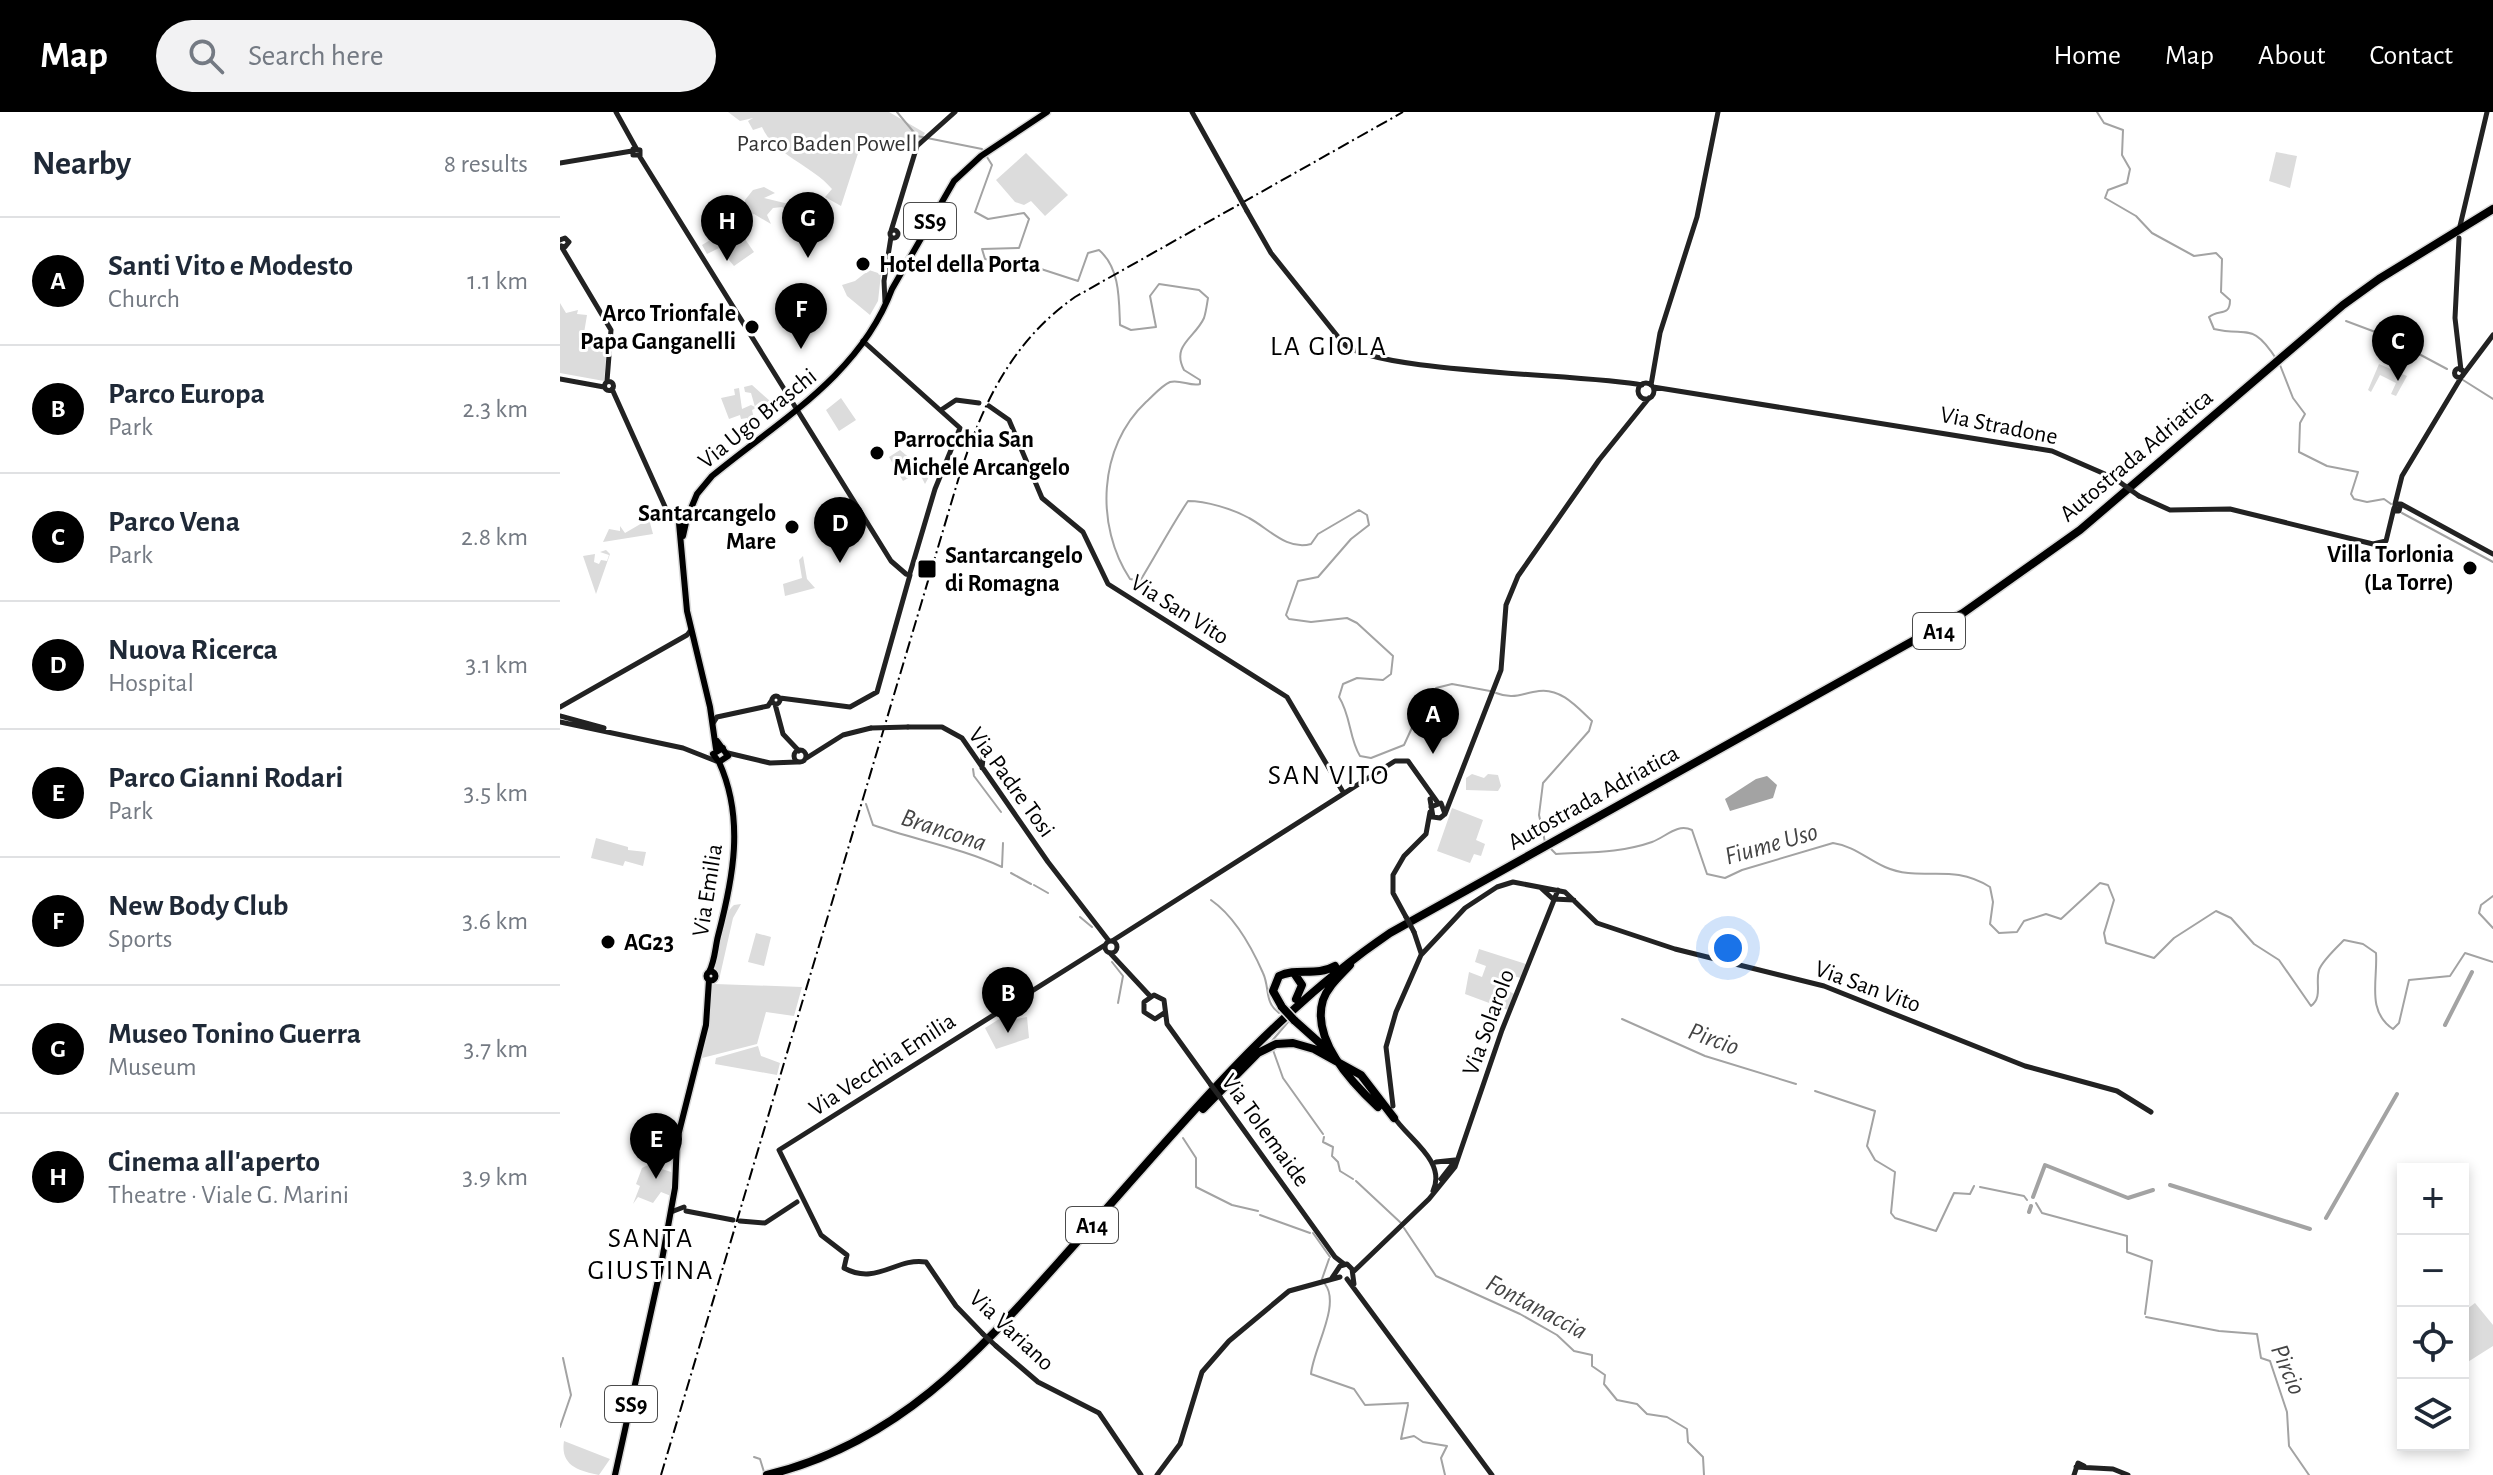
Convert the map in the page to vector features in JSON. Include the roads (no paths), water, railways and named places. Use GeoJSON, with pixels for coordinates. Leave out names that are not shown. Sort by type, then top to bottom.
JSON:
{"type":"FeatureCollection","features":[{"type":"Feature","properties":{"kind":"highway","name":"Autostrada Adriatica"},"geometry":{"type":"LineString","coordinates":[[767,1475],[847,1447],[906,1413],[949,1378],[1214,1085],[1301,999],[1390,933],[1978,607],[2113,509],[2379,279],[2493,212]]}},
{"type":"Feature","properties":{"kind":"highway","name":"Autostrada Adriatica"},"geometry":{"type":"LineString","coordinates":[[785,1475],[839,1457],[891,1429],[953,1382],[1282,1021],[1350,965],[1516,865]]}},
{"type":"Feature","properties":{"kind":"highway"},"geometry":{"type":"LineString","coordinates":[[1341,1063],[1282,1007],[1273,994],[1274,982],[1283,973],[1327,971],[1390,933]]}},
{"type":"Feature","properties":{"kind":"highway"},"geometry":{"type":"LineString","coordinates":[[1350,965],[1328,989],[1321,1008],[1324,1034],[1354,1085],[1392,1119]]}},
{"type":"Feature","properties":{"kind":"highway"},"geometry":{"type":"LineString","coordinates":[[1214,1085],[1299,995],[1301,981],[1294,973]]}},
{"type":"Feature","properties":{"kind":"highway"},"geometry":{"type":"LineString","coordinates":[[1199,1112],[1249,1060],[1273,1044],[1302,1045],[1363,1076],[1390,1104],[1392,1119]]}},
{"type":"Feature","properties":{"kind":"main road","name":"SS9"},"geometry":{"type":"LineString","coordinates":[[892,289],[948,189],[977,159],[1047,112]]}},
{"type":"Feature","properties":{"kind":"main road","name":"Via Ugo Braschi"},"geometry":{"type":"LineString","coordinates":[[874,322],[892,289]]}},
{"type":"Feature","properties":{"kind":"main road","name":"Via Ugo Braschi"},"geometry":{"type":"LineString","coordinates":[[682,518],[712,476],[839,375],[863,341],[885,301]]}},
{"type":"Feature","properties":{"kind":"main road","name":"Via Emilia"},"geometry":{"type":"LineString","coordinates":[[615,1475],[670,1213],[677,1140],[706,1025],[711,976],[733,867],[734,820],[691,629],[681,552],[682,518]]}},
{"type":"Feature","properties":{"kind":"street"},"geometry":{"type":"LineString","coordinates":[[616,112],[634,149]]}},
{"type":"Feature","properties":{"kind":"street"},"geometry":{"type":"LineString","coordinates":[[885,301],[883,286],[896,219],[918,145],[955,112]]}},
{"type":"Feature","properties":{"kind":"street"},"geometry":{"type":"LineString","coordinates":[[1192,112],[1280,266],[1343,343],[1357,353],[1405,362],[1632,383],[1646,390]]}},
{"type":"Feature","properties":{"kind":"street"},"geometry":{"type":"LineString","coordinates":[[1390,1104],[1387,1042],[1421,955],[1419,939],[1393,893],[1393,875],[1428,826],[1435,818],[1445,814],[1502,665],[1506,605],[1518,576],[1641,407],[1697,217],[1718,112]]}},
{"type":"Feature","properties":{"kind":"street"},"geometry":{"type":"LineString","coordinates":[[2460,226],[2487,112]]}},
{"type":"Feature","properties":{"kind":"street"},"geometry":{"type":"LineString","coordinates":[[560,163],[640,150],[639,155],[890,559],[908,573]]}},
{"type":"Feature","properties":{"kind":"street"},"geometry":{"type":"LineString","coordinates":[[2459,238],[2455,318],[2461,373]]}},
{"type":"Feature","properties":{"kind":"street"},"geometry":{"type":"LineString","coordinates":[[562,242],[609,324],[613,340],[608,385],[613,397],[671,520],[682,518]]}},
{"type":"Feature","properties":{"kind":"street"},"geometry":{"type":"LineString","coordinates":[[883,286],[892,289]]}},
{"type":"Feature","properties":{"kind":"street"},"geometry":{"type":"LineString","coordinates":[[2493,335],[2461,373],[2402,476],[2397,494],[2400,507],[2493,554]]}},
{"type":"Feature","properties":{"kind":"street"},"geometry":{"type":"LineString","coordinates":[[713,723],[720,714],[776,704],[850,707],[877,692],[908,573],[935,489],[959,429],[944,410],[863,341]]}},
{"type":"Feature","properties":{"kind":"street"},"geometry":{"type":"LineString","coordinates":[[560,379],[608,385]]}},
{"type":"Feature","properties":{"kind":"street","name":"Via Stradone"},"geometry":{"type":"LineString","coordinates":[[1646,390],[1689,390],[2052,451],[2114,478],[2139,496],[2177,511],[2230,509],[2373,544],[2386,541],[2392,518],[2400,507]]}},
{"type":"Feature","properties":{"kind":"street"},"geometry":{"type":"LineString","coordinates":[[944,410],[960,399],[979,403]]}},
{"type":"Feature","properties":{"kind":"street","name":"Via San Vito"},"geometry":{"type":"LineString","coordinates":[[989,406],[1002,411],[1009,420],[1042,498],[1083,532],[1108,584],[1287,697],[1343,792]]}},
{"type":"Feature","properties":{"kind":"street"},"geometry":{"type":"LineString","coordinates":[[560,707],[681,639],[691,629]]}},
{"type":"Feature","properties":{"kind":"street"},"geometry":{"type":"LineString","coordinates":[[681,639],[694,642]]}},
{"type":"Feature","properties":{"kind":"street"},"geometry":{"type":"LineString","coordinates":[[776,704],[783,734],[801,755]]}},
{"type":"Feature","properties":{"kind":"street"},"geometry":{"type":"LineString","coordinates":[[710,707],[720,714]]}},
{"type":"Feature","properties":{"kind":"street","name":"Via Padre Tosi"},"geometry":{"type":"LineString","coordinates":[[560,718],[589,721],[620,733],[694,751],[782,763],[848,733],[871,728],[951,730],[978,755],[983,770],[1102,933]]}},
{"type":"Feature","properties":{"kind":"street"},"geometry":{"type":"LineString","coordinates":[[1110,946],[1123,934],[1343,792],[1404,759],[1445,814]]}},
{"type":"Feature","properties":{"kind":"street"},"geometry":{"type":"LineString","coordinates":[[1430,809],[1453,793]]}},
{"type":"Feature","properties":{"kind":"street"},"geometry":{"type":"LineString","coordinates":[[1428,826],[1429,794]]}},
{"type":"Feature","properties":{"kind":"street"},"geometry":{"type":"LineString","coordinates":[[1430,809],[1435,818]]}},
{"type":"Feature","properties":{"kind":"street","name":"Via San Vito"},"geometry":{"type":"LineString","coordinates":[[1421,955],[1458,914],[1502,885],[1518,883],[1556,890],[1574,900],[1597,923],[1675,949],[1824,986],[2025,1066],[2117,1091],[2151,1112]]}},
{"type":"Feature","properties":{"kind":"street"},"geometry":{"type":"LineString","coordinates":[[1540,888],[1553,898],[1574,900]]}},
{"type":"Feature","properties":{"kind":"street","name":"Via Solarolo"},"geometry":{"type":"LineString","coordinates":[[1447,1175],[1462,1150],[1502,1030],[1556,890]]}},
{"type":"Feature","properties":{"kind":"street","name":"Via Tolemaide"},"geometry":{"type":"LineString","coordinates":[[1102,933],[1142,990],[1164,1000],[1167,1024],[1214,1085],[1492,1475]]}},
{"type":"Feature","properties":{"kind":"street"},"geometry":{"type":"LineString","coordinates":[[1419,939],[1432,940]]}},
{"type":"Feature","properties":{"kind":"street","name":"Via Vecchia Emilia"},"geometry":{"type":"LineString","coordinates":[[779,1150],[1096,950],[1110,946]]}},
{"type":"Feature","properties":{"kind":"street","name":"Via Tolemaide"},"geometry":{"type":"LineString","coordinates":[[1142,990],[1146,1015],[1155,1019]]}},
{"type":"Feature","properties":{"kind":"street"},"geometry":{"type":"LineString","coordinates":[[1144,1002],[1150,996]]}},
{"type":"Feature","properties":{"kind":"street"},"geometry":{"type":"LineString","coordinates":[[1155,1019],[1164,1013]]}},
{"type":"Feature","properties":{"kind":"street"},"geometry":{"type":"LineString","coordinates":[[1155,1019],[1167,1024]]}},
{"type":"Feature","properties":{"kind":"street"},"geometry":{"type":"LineString","coordinates":[[1392,1119],[1447,1175]]}},
{"type":"Feature","properties":{"kind":"street","name":"Via Variano"},"geometry":{"type":"LineString","coordinates":[[779,1150],[801,1200],[821,1235],[847,1255],[843,1266],[846,1270],[867,1274],[888,1272],[906,1261],[926,1262],[956,1306],[996,1346],[1038,1382],[1099,1413],[1141,1475]]}},
{"type":"Feature","properties":{"kind":"street","name":"Via Solarolo"},"geometry":{"type":"LineString","coordinates":[[1447,1175],[1462,1150]]}},
{"type":"Feature","properties":{"kind":"street"},"geometry":{"type":"LineString","coordinates":[[1435,1164],[1456,1160]]}},
{"type":"Feature","properties":{"kind":"street"},"geometry":{"type":"LineString","coordinates":[[1435,1164],[1435,1187]]}},
{"type":"Feature","properties":{"kind":"street"},"geometry":{"type":"LineString","coordinates":[[1423,1204],[1447,1175]]}},
{"type":"Feature","properties":{"kind":"street"},"geometry":{"type":"LineString","coordinates":[[1157,1475],[1180,1444],[1207,1365],[1281,1296],[1331,1278],[1362,1262],[1423,1204],[1447,1175]]}},
{"type":"Feature","properties":{"kind":"street"},"geometry":{"type":"LineString","coordinates":[[670,1213],[686,1209],[765,1223],[801,1200]]}},
{"type":"Feature","properties":{"kind":"street"},"geometry":{"type":"LineString","coordinates":[[2074,1475],[2077,1465],[2113,1469],[2128,1475]]}},
{"type":"Feature","properties":{"kind":"waterway","name":"Fiume Uso"},"geometry":{"type":"LineString","coordinates":[[897,112],[917,136],[982,149],[992,165],[975,212],[988,219],[1024,213],[1029,219],[1019,248],[982,249],[985,259],[1038,268],[1078,281],[1088,253],[1099,250],[1115,275],[1120,325],[1131,330],[1156,327],[1150,296],[1159,284],[1199,290],[1208,298],[1204,318],[1180,354],[1184,370],[1200,380],[1200,384],[1174,381],[1160,389],[1130,420],[1118,441],[1111,464],[1107,512],[1111,535],[1130,579],[1140,581],[1188,501],[1235,512],[1286,541],[1302,545],[1311,544],[1318,534],[1359,510],[1367,515],[1369,525],[1351,539],[1318,577],[1298,581],[1286,615],[1289,619],[1311,622],[1347,618],[1357,623],[1393,656],[1391,674],[1383,680],[1357,678],[1343,684],[1339,697],[1360,756],[1371,758],[1404,745],[1422,706],[1436,688],[1452,684],[1490,691]]}},
{"type":"Feature","properties":{"kind":"waterway"},"geometry":{"type":"LineString","coordinates":[[2097,112],[2104,123],[2123,130],[2122,155],[2130,169],[2127,183],[2108,190],[2105,198],[2136,216],[2152,233],[2194,256],[2216,253],[2222,259],[2221,292],[2230,300],[2230,305],[2226,311],[2209,317],[2214,329],[2255,335],[2277,360]]}},
{"type":"Feature","properties":{"kind":"waterway"},"geometry":{"type":"LineString","coordinates":[[2346,321],[2386,336]]}},
{"type":"Feature","properties":{"kind":"waterway"},"geometry":{"type":"LineString","coordinates":[[2389,338],[2447,369]]}},
{"type":"Feature","properties":{"kind":"waterway"},"geometry":{"type":"LineString","coordinates":[[2280,365],[2293,398],[2305,414],[2300,423],[2299,452],[2327,466],[2358,472],[2351,494],[2354,499],[2367,502],[2384,499],[2391,504]]}},
{"type":"Feature","properties":{"kind":"waterway"},"geometry":{"type":"LineString","coordinates":[[2463,380],[2493,399]]}},
{"type":"Feature","properties":{"kind":"waterway"},"geometry":{"type":"LineString","coordinates":[[2402,513],[2493,562]]}},
{"type":"Feature","properties":{"kind":"waterway","name":"Fiume Uso"},"geometry":{"type":"LineString","coordinates":[[1496,693],[1513,696],[1539,691],[1554,692],[1592,721],[1589,731],[1543,783],[1539,815],[1545,842]]}},
{"type":"Feature","properties":{"kind":"waterway","name":"Brancona"},"geometry":{"type":"LineString","coordinates":[[973,769],[974,776],[1001,812]]}},
{"type":"Feature","properties":{"kind":"waterway","name":"Brancona"},"geometry":{"type":"LineString","coordinates":[[866,804],[873,825],[1002,867],[1003,843]]}},
{"type":"Feature","properties":{"kind":"waterway","name":"Fiume Uso"},"geometry":{"type":"LineString","coordinates":[[1549,847],[1556,854],[1616,850],[1640,846],[1676,829],[1687,828],[1692,830],[1707,874],[1725,878],[1833,843],[1898,871],[1962,876],[1990,887],[1993,902],[1990,924],[1999,933],[2017,932],[2024,921],[2046,914],[2061,919],[2100,883],[2108,885],[2114,900],[2104,933],[2106,943],[2154,958],[2174,938],[2216,911],[2231,918],[2254,944],[2279,960],[2311,1006],[2318,994],[2319,970],[2326,958],[2344,940],[2363,944],[2376,953],[2376,1004],[2385,1022],[2393,1029],[2399,1023],[2409,980],[2450,976],[2465,953],[2493,962]]}},
{"type":"Feature","properties":{"kind":"waterway","name":"Brancona"},"geometry":{"type":"LineString","coordinates":[[1011,873],[1031,884]]}},
{"type":"Feature","properties":{"kind":"waterway","name":"Brancona"},"geometry":{"type":"LineString","coordinates":[[1034,885],[1048,893]]}},
{"type":"Feature","properties":{"kind":"waterway","name":"Fiume Uso"},"geometry":{"type":"LineString","coordinates":[[2493,896],[2481,905],[2479,913],[2493,928]]}},
{"type":"Feature","properties":{"kind":"waterway","name":"Fontanaccia"},"geometry":{"type":"LineString","coordinates":[[1211,900],[1235,924],[1248,943],[1263,973],[1271,1004],[1279,1013]]}},
{"type":"Feature","properties":{"kind":"waterway","name":"Brancona"},"geometry":{"type":"LineString","coordinates":[[1080,917],[1092,927]]}},
{"type":"Feature","properties":{"kind":"waterway","name":"Brancona"},"geometry":{"type":"LineString","coordinates":[[1112,962],[1123,976],[1118,1003]]}},
{"type":"Feature","properties":{"kind":"waterway"},"geometry":{"type":"LineString","coordinates":[[2445,1025],[2472,972]]}},
{"type":"Feature","properties":{"kind":"waterway","name":"Pircio"},"geometry":{"type":"LineString","coordinates":[[1622,1019],[1705,1056],[1796,1084]]}},
{"type":"Feature","properties":{"kind":"waterway","name":"Fontanaccia"},"geometry":{"type":"LineString","coordinates":[[1271,1042],[1288,1022]]}},
{"type":"Feature","properties":{"kind":"waterway","name":"Fontanaccia"},"geometry":{"type":"LineString","coordinates":[[1273,1050],[1283,1078],[1323,1134]]}},
{"type":"Feature","properties":{"kind":"waterway","name":"Pircio"},"geometry":{"type":"LineString","coordinates":[[1815,1091],[1875,1111],[1867,1146],[1875,1160],[1895,1172],[1891,1213],[1895,1218],[1936,1231],[1954,1193],[1970,1194],[1974,1186]]}},
{"type":"Feature","properties":{"kind":"waterway"},"geometry":{"type":"LineString","coordinates":[[2326,1218],[2397,1094]]}},
{"type":"Feature","properties":{"kind":"waterway","name":"Fontanaccia"},"geometry":{"type":"LineString","coordinates":[[1324,1137],[1323,1142],[1333,1147],[1332,1156],[1338,1162],[1340,1171],[1353,1179]]}},
{"type":"Feature","properties":{"kind":"waterway","name":"Brancona"},"geometry":{"type":"LineString","coordinates":[[1183,1138],[1196,1158],[1196,1187],[1232,1205],[1258,1211]]}},
{"type":"Feature","properties":{"kind":"waterway"},"geometry":{"type":"LineString","coordinates":[[2033,1197],[2045,1165],[2128,1198],[2153,1190]]}},
{"type":"Feature","properties":{"kind":"waterway","name":"Fontanaccia"},"geometry":{"type":"LineString","coordinates":[[1356,1181],[1401,1223]]}},
{"type":"Feature","properties":{"kind":"waterway"},"geometry":{"type":"LineString","coordinates":[[2170,1185],[2310,1229]]}},
{"type":"Feature","properties":{"kind":"waterway","name":"Pircio"},"geometry":{"type":"LineString","coordinates":[[1980,1187],[2024,1196],[2027,1200]]}},
{"type":"Feature","properties":{"kind":"waterway","name":"Pircio"},"geometry":{"type":"LineString","coordinates":[[2036,1203],[2042,1213],[2127,1236],[2127,1252],[2152,1261],[2145,1314]]}},
{"type":"Feature","properties":{"kind":"waterway"},"geometry":{"type":"LineString","coordinates":[[2029,1212],[2031,1206]]}},
{"type":"Feature","properties":{"kind":"waterway","name":"Brancona"},"geometry":{"type":"LineString","coordinates":[[1260,1215],[1310,1233]]}},
{"type":"Feature","properties":{"kind":"waterway","name":"Fontanaccia"},"geometry":{"type":"LineString","coordinates":[[1404,1228],[1436,1276],[1520,1314],[1557,1335],[1574,1351],[1592,1355],[1592,1366],[1605,1375],[1604,1384],[1617,1400],[1637,1404],[1647,1414],[1667,1417],[1687,1429],[1688,1442],[1703,1457],[1704,1475]]}},
{"type":"Feature","properties":{"kind":"waterway","name":"Brancona"},"geometry":{"type":"LineString","coordinates":[[1313,1233],[1330,1257]]}},
{"type":"Feature","properties":{"kind":"waterway","name":"Brancona"},"geometry":{"type":"LineString","coordinates":[[1322,1279],[1329,1259]]}},
{"type":"Feature","properties":{"kind":"waterway","name":"Brancona"},"geometry":{"type":"LineString","coordinates":[[1325,1284],[1330,1303],[1311,1374],[1354,1389],[1365,1405],[1408,1403]]}},
{"type":"Feature","properties":{"kind":"waterway","name":"Pircio"},"geometry":{"type":"LineString","coordinates":[[2146,1317],[2219,1331],[2257,1334],[2261,1358],[2270,1361],[2287,1412],[2289,1446],[2309,1475]]}},
{"type":"Feature","properties":{"kind":"waterway"},"geometry":{"type":"LineString","coordinates":[[560,1427],[571,1395],[563,1358]]}},
{"type":"Feature","properties":{"kind":"waterway","name":"Brancona"},"geometry":{"type":"LineString","coordinates":[[1408,1405],[1401,1439],[1414,1436],[1423,1442],[1447,1446],[1441,1458],[1445,1475]]}},
{"type":"Feature","properties":{"kind":"waterway"},"geometry":{"type":"LineString","coordinates":[[754,1457],[760,1459],[764,1472]]}},
{"type":"Feature","properties":{"kind":"railway"},"geometry":{"type":"LineString","coordinates":[[661,1475],[959,477],[989,400],[1016,355],[1033,334],[1075,297],[1403,112]]}},
{"type":"Feature","properties":{"kind":"place","name":"Museo Tonino Guerra"},"geometry":{"type":"Point","coordinates":[808,258]}},
{"type":"Feature","properties":{"kind":"place","name":"Cinema all'aperto"},"geometry":{"type":"Point","coordinates":[727,261]}},
{"type":"Feature","properties":{"kind":"place","name":"Hotel della Porta"},"geometry":{"type":"Point","coordinates":[863,264]}},
{"type":"Feature","properties":{"kind":"place","name":"Arco Trionfale Papa Ganganelli"},"geometry":{"type":"Point","coordinates":[752,327]}},
{"type":"Feature","properties":{"kind":"place","name":"New Body Club"},"geometry":{"type":"Point","coordinates":[801,349]}},
{"type":"Feature","properties":{"kind":"place","name":"Parco Vena"},"geometry":{"type":"Point","coordinates":[2398,381]}},
{"type":"Feature","properties":{"kind":"place","name":"Parrocchia San Michele Arcangelo"},"geometry":{"type":"Point","coordinates":[877,453]}},
{"type":"Feature","properties":{"kind":"place","name":"Santarcangelo Mare"},"geometry":{"type":"Point","coordinates":[792,527]}},
{"type":"Feature","properties":{"kind":"place","name":"Nuova Ricerca"},"geometry":{"type":"Point","coordinates":[840,563]}},
{"type":"Feature","properties":{"kind":"place","name":"Villa Torlonia (La Torre)"},"geometry":{"type":"Point","coordinates":[2470,568]}},
{"type":"Feature","properties":{"kind":"place","name":"Santarcangelo di Romagna"},"geometry":{"type":"Point","coordinates":[927,569]}},
{"type":"Feature","properties":{"kind":"place","name":"Santi Vito e Modesto"},"geometry":{"type":"Point","coordinates":[1433,754]}},
{"type":"Feature","properties":{"kind":"place","name":"AG23"},"geometry":{"type":"Point","coordinates":[608,942]}},
{"type":"Feature","properties":{"kind":"place","name":"Parco Europa"},"geometry":{"type":"Point","coordinates":[1008,1033]}},
{"type":"Feature","properties":{"kind":"place","name":"Parco Gianni Rodari"},"geometry":{"type":"Point","coordinates":[656,1179]}},
{"type":"Feature","properties":{"kind":"district","name":"LA GIOLA"},"geometry":{"type":"Point","coordinates":[1329,345]}},
{"type":"Feature","properties":{"kind":"district","name":"SAN VITO"},"geometry":{"type":"Point","coordinates":[1329,774]}},
{"type":"Feature","properties":{"kind":"district","name":"SANTA GIUSTINA"},"geometry":{"type":"Point","coordinates":[651,1253]}},
{"type":"Feature","properties":{"kind":"park label","name":"Parco Baden Powell"},"geometry":{"type":"Point","coordinates":[827,143]}}]}
